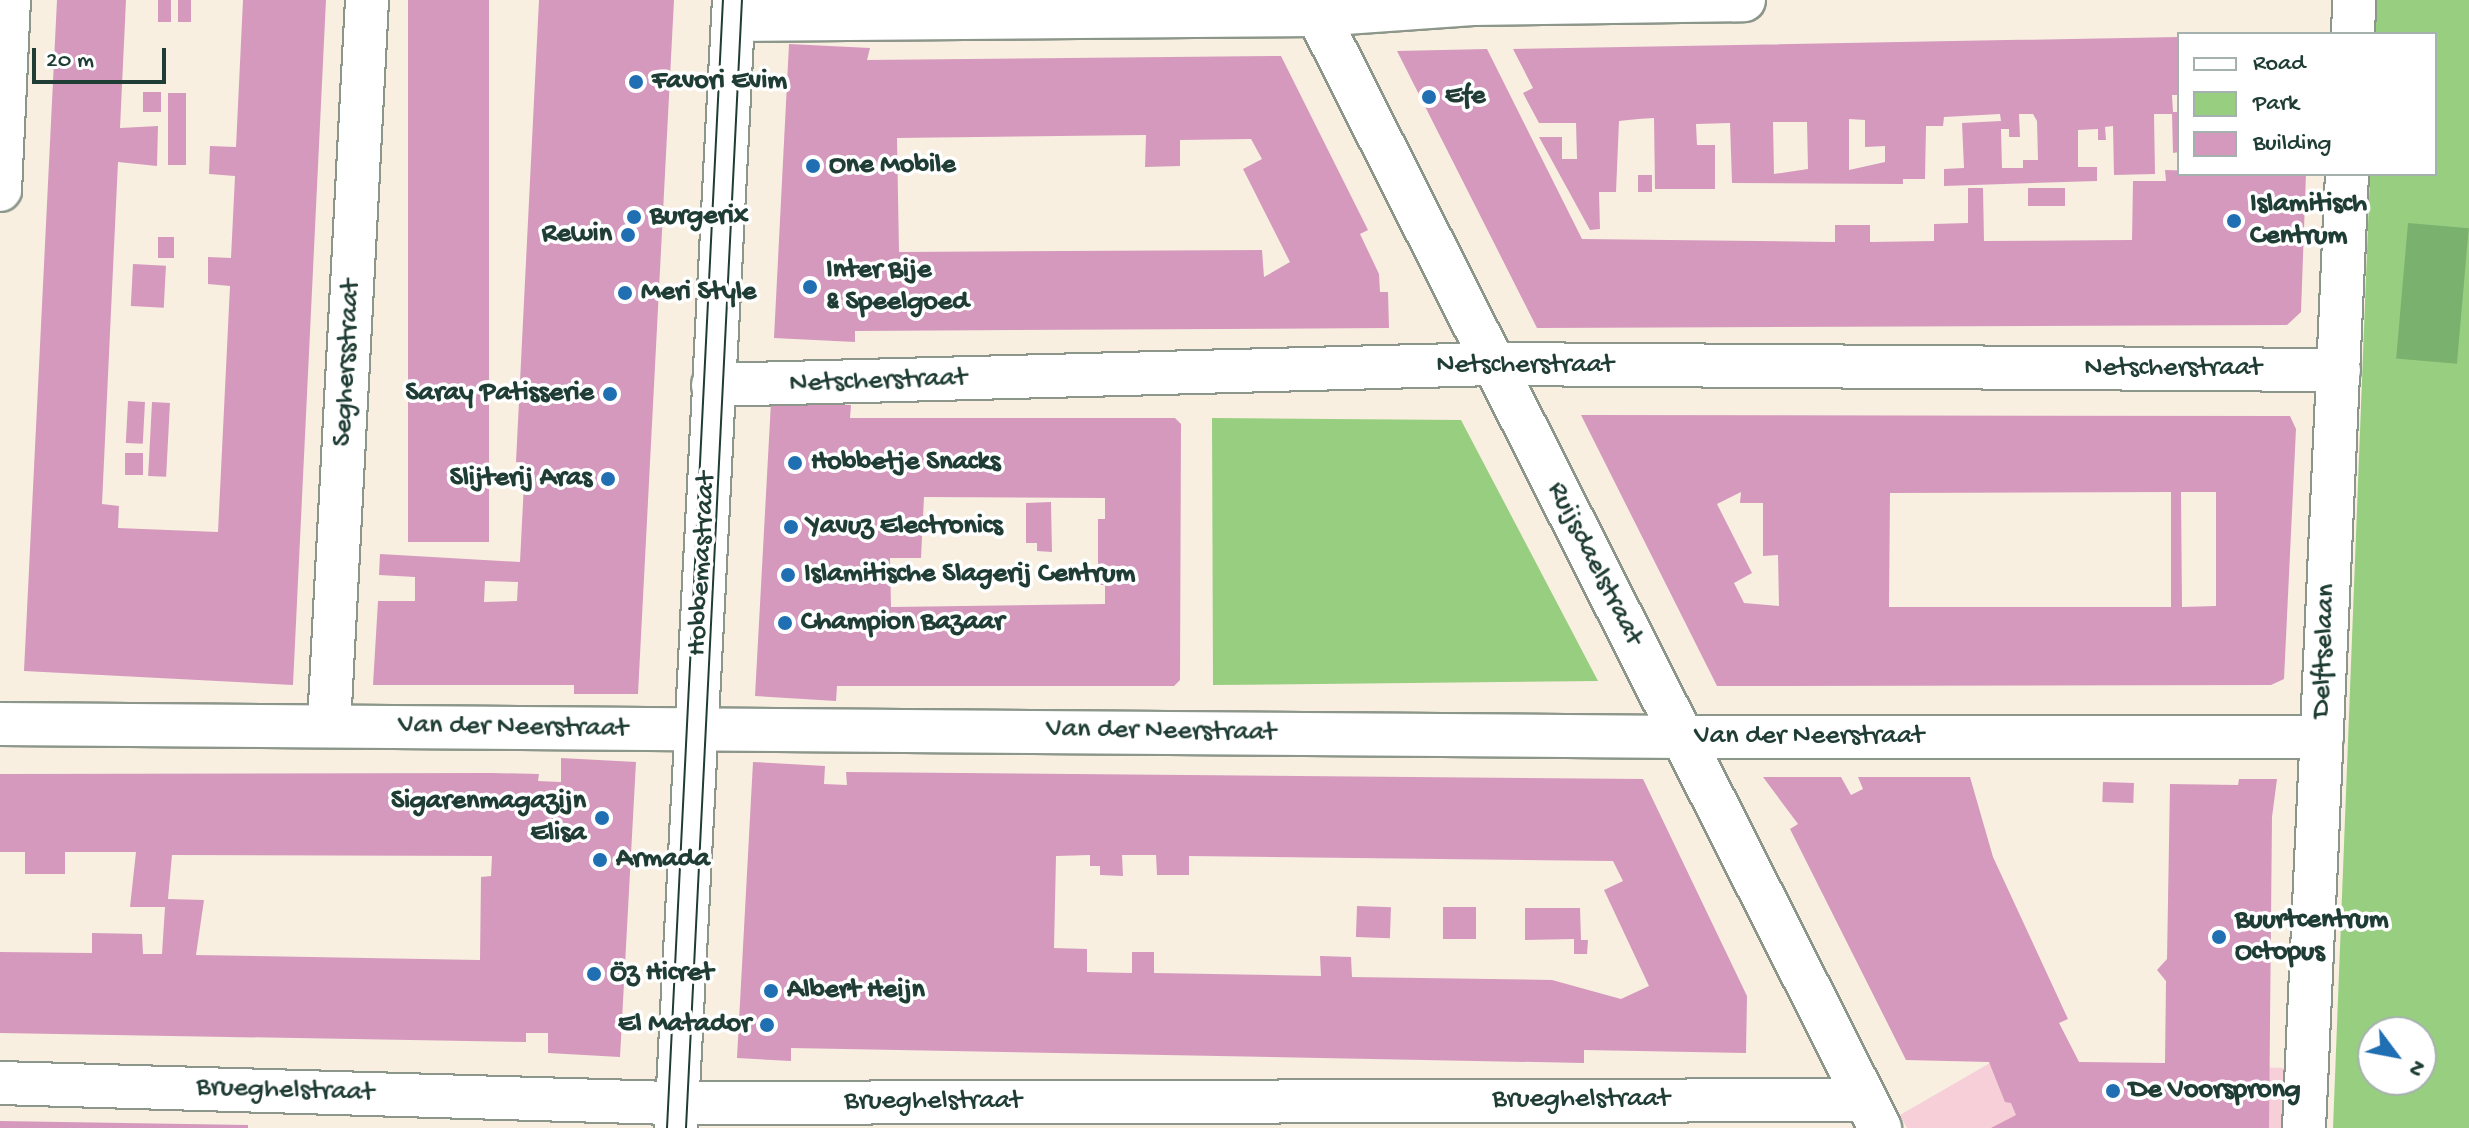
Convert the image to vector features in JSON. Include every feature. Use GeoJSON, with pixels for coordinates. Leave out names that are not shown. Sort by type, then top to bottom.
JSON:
{"type":"FeatureCollection","features":[{"type":"Feature","properties":{"kind":"street"},"geometry":{"type":"LineString","coordinates":[[0,190],[9,0]]}},
{"type":"Feature","properties":{"kind":"street","name":"Seghersstraat"},"geometry":{"type":"LineString","coordinates":[[329,725],[367,0]]}},
{"type":"Feature","properties":{"kind":"street"},"geometry":{"type":"LineString","coordinates":[[733,10],[1314,7],[1744,0]]}},
{"type":"Feature","properties":{"kind":"street"},"geometry":{"type":"LineString","coordinates":[[2353,32],[2354,0]]}},
{"type":"Feature","properties":{"kind":"street","name":"Ruijsdaelstraat"},"geometry":{"type":"LineString","coordinates":[[1314,7],[1873,1114]]}},
{"type":"Feature","properties":{"kind":"street","name":"Hobbemastraat"},"geometry":{"type":"LineString","coordinates":[[676,1115],[733,10]]}},
{"type":"Feature","properties":{"kind":"street","name":"Delftselaan"},"geometry":{"type":"LineString","coordinates":[[2304,1128],[2347,176]]}},
{"type":"Feature","properties":{"kind":"street","name":"Netscherstraat"},"geometry":{"type":"LineString","coordinates":[[713,385],[1493,364],[2339,370]]}},
{"type":"Feature","properties":{"kind":"street","name":"Van der Neerstraat"},"geometry":{"type":"LineString","coordinates":[[0,724],[1682,737],[2322,737]]}},
{"type":"Feature","properties":{"kind":"street","name":"Brueghelstraat"},"geometry":{"type":"LineString","coordinates":[[0,1083],[676,1115],[1873,1114]]}},
{"type":"Feature","properties":{"kind":"shaded area","name":"De Voorsprong"},"geometry":{"type":"Polygon","coordinates":[[[2059,1023],[2079,1062],[2286,1068],[2285,1128],[1907,1128],[1900,1115],[2059,1023]]]}},
{"type":"Feature","properties":{"kind":"green space"},"geometry":{"type":"Polygon","coordinates":[[[2376,0],[2469,0],[2469,1128],[2333,1128],[2370,176],[2437,176],[2437,32],[2375,32],[2376,0]]]}},
{"type":"Feature","properties":{"kind":"green space"},"geometry":{"type":"Polygon","coordinates":[[[2408,223],[2469,228],[2457,364],[2396,358],[2408,223]]]}},
{"type":"Feature","properties":{"kind":"green space"},"geometry":{"type":"Polygon","coordinates":[[[1212,418],[1461,420],[1598,681],[1213,685],[1212,418]]]}},
{"type":"Feature","properties":{"kind":"building"},"geometry":{"type":"Polygon","coordinates":[[[57,0],[126,0],[120,128],[158,126],[157,166],[118,162],[102,504],[119,506],[118,528],[218,532],[230,286],[208,284],[208,257],[231,258],[235,176],[209,174],[210,146],[236,147],[243,0],[326,0],[293,685],[24,671],[57,0]]]}},
{"type":"Feature","properties":{"kind":"building"},"geometry":{"type":"Polygon","coordinates":[[[158,0],[171,0],[171,22],[158,22],[158,0]]]}},
{"type":"Feature","properties":{"kind":"building"},"geometry":{"type":"Polygon","coordinates":[[[178,0],[191,0],[191,22],[178,22],[178,0]]]}},
{"type":"Feature","properties":{"kind":"building"},"geometry":{"type":"Polygon","coordinates":[[[408,0],[489,0],[489,542],[408,542],[408,0]]]}},
{"type":"Feature","properties":{"kind":"building"},"geometry":{"type":"Polygon","coordinates":[[[539,0],[674,0],[638,694],[574,694],[574,685],[373,685],[378,601],[415,601],[415,577],[379,575],[380,554],[520,562],[525,463],[516,462],[539,0]],[[485,581],[484,602],[517,601],[518,582],[485,581]]]}},
{"type":"Feature","properties":{"kind":"building"},"geometry":{"type":"Polygon","coordinates":[[[2177,37],[2177,95],[2172,95],[2173,112],[2177,112],[2177,152],[2173,153],[2172,114],[2154,114],[2155,174],[2114,175],[2113,126],[2105,127],[2106,140],[2098,140],[2098,129],[2078,130],[2078,167],[2097,167],[2097,181],[1944,186],[1944,169],[1964,168],[1962,123],[2001,121],[2000,114],[1944,117],[1943,126],[1926,126],[1925,179],[1903,179],[1903,184],[1732,183],[1730,123],[1696,124],[1697,145],[1715,145],[1715,189],[1655,189],[1654,118],[1619,121],[1616,192],[1599,192],[1600,229],[1590,230],[1539,137],[1562,137],[1562,159],[1577,159],[1576,123],[1539,123],[1523,93],[1533,88],[1513,49],[2177,37]],[[2019,114],[2020,137],[2009,137],[2009,129],[2001,129],[2002,168],[2023,168],[2023,160],[2038,160],[2037,121],[2033,114],[2019,114]],[[1849,119],[1849,170],[1885,162],[1885,146],[1865,147],[1865,120],[1849,119]],[[1773,122],[1774,174],[1808,169],[1807,122],[1773,122]]]}},
{"type":"Feature","properties":{"kind":"building"},"geometry":{"type":"Polygon","coordinates":[[[789,44],[870,48],[867,60],[1281,56],[1368,230],[1360,234],[1379,274],[1380,292],[1388,292],[1389,328],[855,331],[855,342],[774,338],[789,44]],[[1146,135],[897,138],[899,252],[1262,250],[1264,277],[1290,262],[1243,169],[1262,159],[1251,139],[1180,140],[1180,166],[1145,167],[1146,135]]]}},
{"type":"Feature","properties":{"kind":"building"},"geometry":{"type":"Polygon","coordinates":[[[1487,49],[1582,239],[1835,242],[1835,225],[1870,225],[1870,242],[1934,241],[1934,224],[1968,223],[1968,188],[1983,188],[1984,241],[2132,240],[2133,181],[2166,181],[2165,170],[2177,170],[2177,176],[2306,176],[2301,312],[2287,325],[1537,328],[1397,51],[1487,49]]]}},
{"type":"Feature","properties":{"kind":"building"},"geometry":{"type":"Polygon","coordinates":[[[143,92],[161,92],[161,112],[143,112],[143,92]]]}},
{"type":"Feature","properties":{"kind":"building"},"geometry":{"type":"Polygon","coordinates":[[[168,93],[186,93],[186,165],[168,165],[168,93]]]}},
{"type":"Feature","properties":{"kind":"building"},"geometry":{"type":"Polygon","coordinates":[[[1638,175],[1652,175],[1652,192],[1638,192],[1638,175]]]}},
{"type":"Feature","properties":{"kind":"building"},"geometry":{"type":"Polygon","coordinates":[[[2028,188],[2065,188],[2065,206],[2028,206],[2028,188]]]}},
{"type":"Feature","properties":{"kind":"building"},"geometry":{"type":"Polygon","coordinates":[[[158,237],[174,237],[174,258],[158,258],[158,237]]]}},
{"type":"Feature","properties":{"kind":"building"},"geometry":{"type":"Polygon","coordinates":[[[133,264],[166,266],[164,308],[131,306],[133,264]]]}},
{"type":"Feature","properties":{"kind":"building"},"geometry":{"type":"Polygon","coordinates":[[[128,401],[145,402],[143,444],[126,443],[128,401]]]}},
{"type":"Feature","properties":{"kind":"building"},"geometry":{"type":"Polygon","coordinates":[[[152,402],[170,403],[166,477],[148,476],[152,402]]]}},
{"type":"Feature","properties":{"kind":"building"},"geometry":{"type":"Polygon","coordinates":[[[771,402],[851,405],[850,418],[1175,418],[1181,424],[1180,680],[1174,686],[837,686],[836,701],[755,696],[771,402]],[[924,497],[921,558],[890,558],[891,607],[1105,604],[1105,585],[1098,585],[1098,519],[1105,519],[1105,498],[924,497]]]}},
{"type":"Feature","properties":{"kind":"building"},"geometry":{"type":"Polygon","coordinates":[[[1581,415],[2290,416],[2296,429],[2284,679],[2271,685],[1717,686],[1581,415]],[[1741,492],[1717,504],[1752,573],[1734,583],[1744,603],[1779,606],[1778,555],[1763,556],[1763,503],[1740,503],[1741,492]],[[2171,492],[1890,493],[1889,607],[2171,607],[2171,492]],[[2181,492],[2182,607],[2216,606],[2216,492],[2181,492]]]}},
{"type":"Feature","properties":{"kind":"building"},"geometry":{"type":"Polygon","coordinates":[[[125,453],[143,453],[143,475],[125,475],[125,453]]]}},
{"type":"Feature","properties":{"kind":"building"},"geometry":{"type":"Polygon","coordinates":[[[1051,502],[1052,552],[1037,551],[1037,543],[1026,543],[1026,503],[1051,502]]]}},
{"type":"Feature","properties":{"kind":"building"},"geometry":{"type":"Polygon","coordinates":[[[561,758],[636,762],[620,1057],[548,1053],[548,1033],[526,1033],[526,1042],[0,1033],[0,952],[92,953],[92,933],[142,934],[143,954],[162,954],[165,907],[130,907],[136,852],[65,852],[65,874],[25,874],[25,852],[0,852],[0,774],[492,773],[539,774],[538,781],[561,782],[561,758]],[[172,855],[168,899],[204,900],[196,955],[480,960],[481,877],[491,876],[492,856],[172,855]]]}},
{"type":"Feature","properties":{"kind":"building"},"geometry":{"type":"Polygon","coordinates":[[[753,762],[825,766],[824,784],[847,785],[846,772],[1643,779],[1747,996],[1746,1053],[1584,1050],[1584,1063],[791,1048],[791,1061],[737,1058],[753,762]],[[1090,855],[1056,856],[1054,948],[1087,949],[1087,972],[1132,973],[1132,952],[1154,952],[1154,973],[1321,976],[1320,956],[1351,957],[1352,977],[1552,980],[1621,999],[1649,986],[1604,890],[1623,881],[1613,861],[1189,856],[1189,875],[1157,875],[1156,855],[1122,855],[1123,876],[1100,875],[1100,866],[1090,866],[1090,855]]]}},
{"type":"Feature","properties":{"kind":"building"},"geometry":{"type":"Polygon","coordinates":[[[1763,777],[1841,777],[1851,795],[1863,789],[1858,777],[1970,777],[1993,857],[2068,1019],[2059,1023],[2079,1062],[2165,1063],[2166,981],[2157,970],[2167,959],[2170,784],[2238,785],[2239,779],[2277,779],[2272,817],[2269,1128],[1991,1128],[2016,1115],[2011,1103],[2005,1102],[1989,1062],[1906,1060],[1790,829],[1798,824],[1763,777]]]}},
{"type":"Feature","properties":{"kind":"building"},"geometry":{"type":"Polygon","coordinates":[[[2103,782],[2134,783],[2133,803],[2102,802],[2103,782]]]}},
{"type":"Feature","properties":{"kind":"building"},"geometry":{"type":"Polygon","coordinates":[[[1357,906],[1391,907],[1390,938],[1356,937],[1357,906]]]}},
{"type":"Feature","properties":{"kind":"building"},"geometry":{"type":"Polygon","coordinates":[[[1443,907],[1476,907],[1476,939],[1443,939],[1443,907]]]}},
{"type":"Feature","properties":{"kind":"building"},"geometry":{"type":"Polygon","coordinates":[[[1525,908],[1580,908],[1581,940],[1588,940],[1587,954],[1574,954],[1574,939],[1525,940],[1525,908]]]}},
{"type":"Feature","properties":{"kind":"building"},"geometry":{"type":"Polygon","coordinates":[[[0,1121],[248,1125],[248,1128],[0,1128],[0,1121]]]}},
{"type":"Feature","properties":{"kind":"tram line"},"geometry":{"type":"LineString","coordinates":[[667,1128],[723,0]]}},
{"type":"Feature","properties":{"kind":"tram line"},"geometry":{"type":"LineString","coordinates":[[686,1128],[742,0]]}},
{"type":"Feature","properties":{"kind":"place","name":"Favori Evim"},"geometry":{"type":"Point","coordinates":[636,82]}},
{"type":"Feature","properties":{"kind":"place","name":"Efe"},"geometry":{"type":"Point","coordinates":[1429,97]}},
{"type":"Feature","properties":{"kind":"place","name":"One Mobile"},"geometry":{"type":"Point","coordinates":[813,166]}},
{"type":"Feature","properties":{"kind":"place","name":"Burgerix"},"geometry":{"type":"Point","coordinates":[634,217]}},
{"type":"Feature","properties":{"kind":"place","name":"Islamitisch Centrum"},"geometry":{"type":"Point","coordinates":[2234,221]}},
{"type":"Feature","properties":{"kind":"place","name":"Rewin"},"geometry":{"type":"Point","coordinates":[628,235]}},
{"type":"Feature","properties":{"kind":"place","name":"Inter Bije & Speelgoed"},"geometry":{"type":"Point","coordinates":[810,287]}},
{"type":"Feature","properties":{"kind":"place","name":"Meri Style"},"geometry":{"type":"Point","coordinates":[625,293]}},
{"type":"Feature","properties":{"kind":"place","name":"Saray Patisserie"},"geometry":{"type":"Point","coordinates":[610,394]}},
{"type":"Feature","properties":{"kind":"place","name":"Hobbetje Snacks"},"geometry":{"type":"Point","coordinates":[795,463]}},
{"type":"Feature","properties":{"kind":"place","name":"Slijterij Aras"},"geometry":{"type":"Point","coordinates":[608,479]}},
{"type":"Feature","properties":{"kind":"place","name":"Yavuz Electronics"},"geometry":{"type":"Point","coordinates":[791,527]}},
{"type":"Feature","properties":{"kind":"place","name":"Islamitische Slagerij Centrum"},"geometry":{"type":"Point","coordinates":[788,575]}},
{"type":"Feature","properties":{"kind":"place","name":"Champion Bazaar"},"geometry":{"type":"Point","coordinates":[785,623]}},
{"type":"Feature","properties":{"kind":"place","name":"Sigarenmagazijn Elisa"},"geometry":{"type":"Point","coordinates":[602,818]}},
{"type":"Feature","properties":{"kind":"place","name":"Armada"},"geometry":{"type":"Point","coordinates":[600,860]}},
{"type":"Feature","properties":{"kind":"place","name":"Buurtcentrum Octopus"},"geometry":{"type":"Point","coordinates":[2219,937]}},
{"type":"Feature","properties":{"kind":"place","name":"Öz Hicret"},"geometry":{"type":"Point","coordinates":[594,974]}},
{"type":"Feature","properties":{"kind":"place","name":"Albert Heijn"},"geometry":{"type":"Point","coordinates":[771,991]}},
{"type":"Feature","properties":{"kind":"place","name":"El Matador"},"geometry":{"type":"Point","coordinates":[767,1025]}},
{"type":"Feature","properties":{"kind":"place","name":"De Voorsprong"},"geometry":{"type":"Point","coordinates":[2113,1091]}}]}
